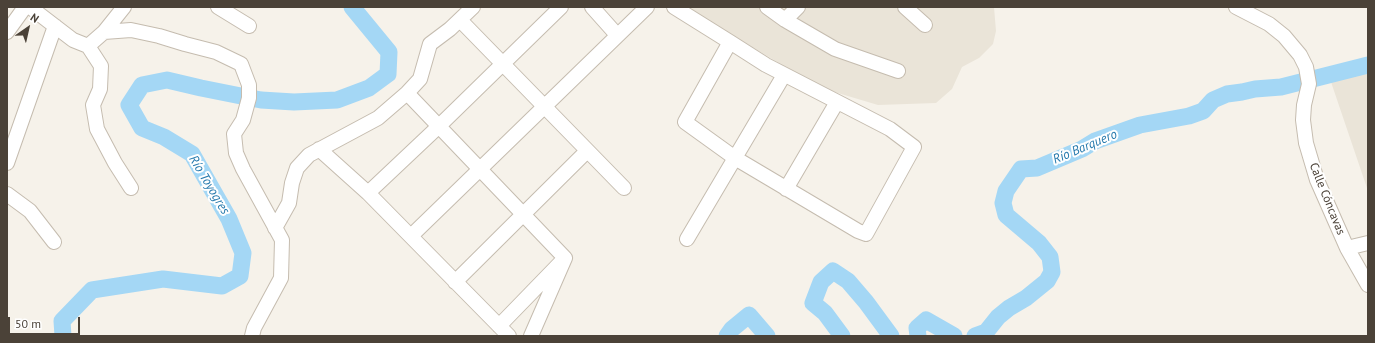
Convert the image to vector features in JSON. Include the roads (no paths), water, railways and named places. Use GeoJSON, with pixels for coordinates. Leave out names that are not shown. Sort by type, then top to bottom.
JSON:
{"type":"FeatureCollection","features":[{"type":"Feature","properties":{"kind":"street"},"geometry":{"type":"LineString","coordinates":[[7,32],[25,7]]}},
{"type":"Feature","properties":{"kind":"street"},"geometry":{"type":"LineString","coordinates":[[30,7],[73,40],[88,46],[101,66],[100,89],[93,105],[97,129],[115,163],[131,188]]}},
{"type":"Feature","properties":{"kind":"street"},"geometry":{"type":"LineString","coordinates":[[88,46],[104,32],[124,7]]}},
{"type":"Feature","properties":{"kind":"street"},"geometry":{"type":"LineString","coordinates":[[218,7],[249,26]]}},
{"type":"Feature","properties":{"kind":"street"},"geometry":{"type":"LineString","coordinates":[[275,228],[289,203],[292,183],[298,168],[309,155],[378,118],[407,93],[420,79],[430,44],[450,29],[473,7]]}},
{"type":"Feature","properties":{"kind":"street"},"geometry":{"type":"LineString","coordinates":[[368,193],[561,7]]}},
{"type":"Feature","properties":{"kind":"street"},"geometry":{"type":"LineString","coordinates":[[592,7],[617,35]]}},
{"type":"Feature","properties":{"kind":"street"},"geometry":{"type":"LineString","coordinates":[[411,236],[647,7]]}},
{"type":"Feature","properties":{"kind":"street"},"geometry":{"type":"LineString","coordinates":[[674,7],[730,42],[766,65],[890,129],[914,147],[866,234],[858,231],[735,158],[685,122],[730,42]]}},
{"type":"Feature","properties":{"kind":"street"},"geometry":{"type":"LineString","coordinates":[[767,7],[785,20],[835,49],[898,71]]}},
{"type":"Feature","properties":{"kind":"street"},"geometry":{"type":"LineString","coordinates":[[785,20],[798,7]]}},
{"type":"Feature","properties":{"kind":"street"},"geometry":{"type":"LineString","coordinates":[[905,7],[925,25]]}},
{"type":"Feature","properties":{"kind":"street","name":"Calle Cóncavas"},"geometry":{"type":"LineString","coordinates":[[1236,7],[1269,24],[1284,36],[1300,55],[1306,66],[1309,84],[1304,105],[1303,120],[1306,143],[1317,180],[1347,248],[1368,285]]}},
{"type":"Feature","properties":{"kind":"street"},"geometry":{"type":"LineString","coordinates":[[460,20],[624,188]]}},
{"type":"Feature","properties":{"kind":"street"},"geometry":{"type":"LineString","coordinates":[[7,163],[55,26]]}},
{"type":"Feature","properties":{"kind":"street"},"geometry":{"type":"LineString","coordinates":[[104,32],[131,30],[159,36],[216,52],[241,64],[249,85],[249,98],[243,120],[234,134],[236,153],[243,169],[282,240],[281,278],[254,328],[252,336]]}},
{"type":"Feature","properties":{"kind":"street"},"geometry":{"type":"LineString","coordinates":[[687,239],[784,75]]}},
{"type":"Feature","properties":{"kind":"street"},"geometry":{"type":"LineString","coordinates":[[407,93],[565,258]]}},
{"type":"Feature","properties":{"kind":"street"},"geometry":{"type":"LineString","coordinates":[[786,189],[837,102]]}},
{"type":"Feature","properties":{"kind":"street"},"geometry":{"type":"LineString","coordinates":[[320,149],[368,193],[509,336]]}},
{"type":"Feature","properties":{"kind":"street"},"geometry":{"type":"LineString","coordinates":[[455,282],[587,151]]}},
{"type":"Feature","properties":{"kind":"street"},"geometry":{"type":"LineString","coordinates":[[7,194],[30,211],[54,242]]}},
{"type":"Feature","properties":{"kind":"street"},"geometry":{"type":"LineString","coordinates":[[1347,248],[1368,243]]}},
{"type":"Feature","properties":{"kind":"street"},"geometry":{"type":"LineString","coordinates":[[499,326],[565,258]]}},
{"type":"Feature","properties":{"kind":"street"},"geometry":{"type":"LineString","coordinates":[[531,336],[565,258]]}},
{"type":"Feature","properties":{"kind":"waterway","name":"Río Toyogres"},"geometry":{"type":"LineString","coordinates":[[63,336],[62,321],[92,290],[163,279],[222,286],[240,276],[243,253],[229,219],[192,154],[164,137],[142,128],[129,105],[142,85],[167,80],[261,100],[294,102],[337,100],[369,88],[388,74],[389,52],[352,7]]}},
{"type":"Feature","properties":{"kind":"waterway","name":"Río Barquero"},"geometry":{"type":"LineString","coordinates":[[975,336],[986,332],[998,317],[1009,308],[1026,298],[1047,281],[1052,272],[1050,257],[1039,243],[1006,215],[1003,203],[1006,191],[1021,169],[1037,168],[1082,149],[1095,141],[1140,125],[1189,116],[1203,111],[1213,100],[1227,94],[1255,89],[1281,87],[1368,65]]}},
{"type":"Feature","properties":{"kind":"waterway","name":"Río Barquero"},"geometry":{"type":"LineString","coordinates":[[842,336],[825,313],[813,303],[821,282],[833,271],[848,281],[866,302],[891,336]]}},
{"type":"Feature","properties":{"kind":"waterway","name":"Río Barquero"},"geometry":{"type":"LineString","coordinates":[[727,336],[732,329],[749,315],[767,336]]}},
{"type":"Feature","properties":{"kind":"waterway","name":"Río Barquero"},"geometry":{"type":"LineString","coordinates":[[918,336],[917,328],[926,320],[954,336]]}}]}
